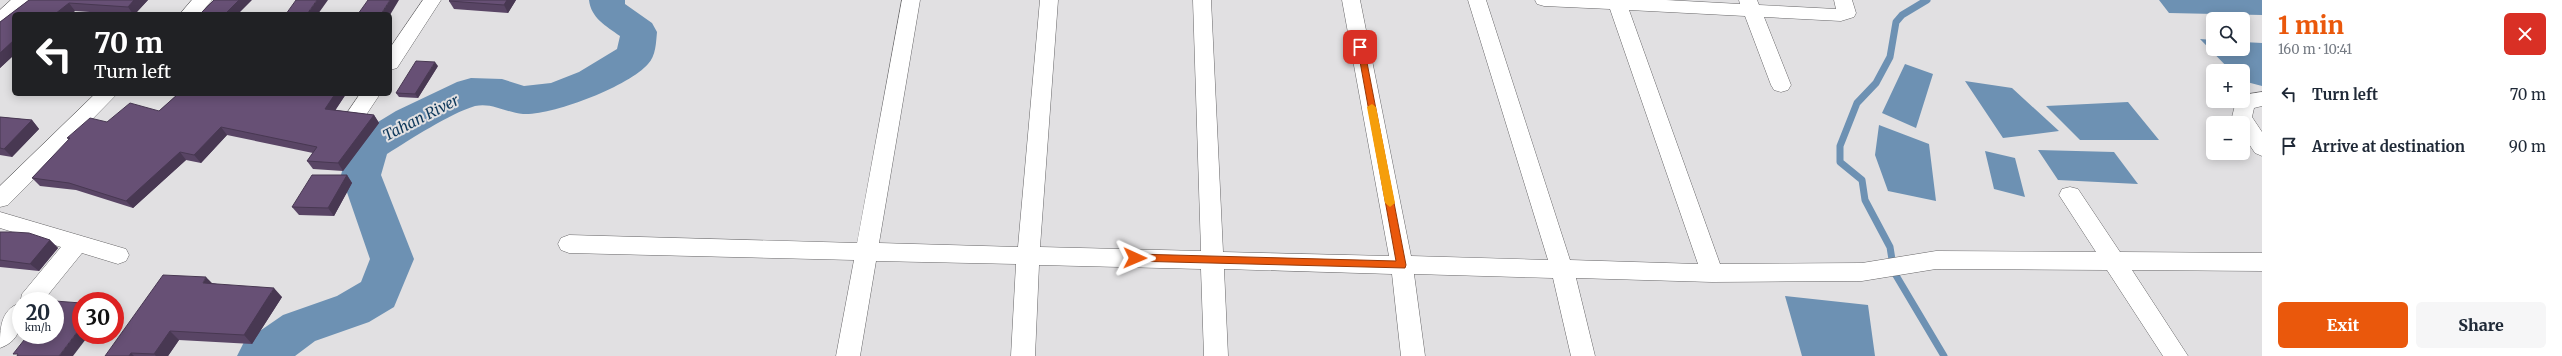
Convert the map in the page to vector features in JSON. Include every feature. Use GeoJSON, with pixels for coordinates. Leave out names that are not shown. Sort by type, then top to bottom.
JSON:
{"type":"FeatureCollection","features":[{"type":"Feature","properties":{"kind":"street"},"geometry":{"type":"LineString","coordinates":[[0,20],[23,0]]}},
{"type":"Feature","properties":{"kind":"street"},"geometry":{"type":"LineString","coordinates":[[191,12],[203,0]]}},
{"type":"Feature","properties":{"kind":"street"},"geometry":{"type":"LineString","coordinates":[[392,60],[432,0]]}},
{"type":"Feature","properties":{"kind":"street"},"geometry":{"type":"LineString","coordinates":[[848,356],[911,0]]}},
{"type":"Feature","properties":{"kind":"street"},"geometry":{"type":"LineString","coordinates":[[1023,356],[1028,255],[1049,0]]}},
{"type":"Feature","properties":{"kind":"street"},"geometry":{"type":"LineString","coordinates":[[1202,0],[1216,356]]}},
{"type":"Feature","properties":{"kind":"street"},"geometry":{"type":"LineString","coordinates":[[1351,0],[1402,265],[1413,356]]}},
{"type":"Feature","properties":{"kind":"street"},"geometry":{"type":"LineString","coordinates":[[1477,0],[1562,269],[1583,356]]}},
{"type":"Feature","properties":{"kind":"street"},"geometry":{"type":"LineString","coordinates":[[1544,0],[1750,5],[1842,15],[1847,12],[1843,0]]}},
{"type":"Feature","properties":{"kind":"street"},"geometry":{"type":"LineString","coordinates":[[1616,2],[1712,274]]}},
{"type":"Feature","properties":{"kind":"street"},"geometry":{"type":"LineString","coordinates":[[1750,5],[1781,85]]}},
{"type":"Feature","properties":{"kind":"street"},"geometry":{"type":"LineString","coordinates":[[0,199],[105,96]]}},
{"type":"Feature","properties":{"kind":"street"},"geometry":{"type":"LineString","coordinates":[[358,112],[369,96]]}},
{"type":"Feature","properties":{"kind":"street"},"geometry":{"type":"LineString","coordinates":[[2262,98],[2245,102],[2242,117],[2262,148]]}},
{"type":"Feature","properties":{"kind":"street"},"geometry":{"type":"LineString","coordinates":[[2070,194],[2176,356]]}},
{"type":"Feature","properties":{"kind":"street"},"geometry":{"type":"LineString","coordinates":[[0,220],[118,255]]}},
{"type":"Feature","properties":{"kind":"street"},"geometry":{"type":"LineString","coordinates":[[37,292],[77,243]]}},
{"type":"Feature","properties":{"kind":"street"},"geometry":{"type":"LineString","coordinates":[[569,244],[1712,274],[1862,272],[1936,260],[2262,262]]}},
{"type":"Feature","properties":{"kind":"street"},"geometry":{"type":"LineString","coordinates":[[0,338],[12,323]]}},
{"type":"Feature","properties":{"kind":"water"},"geometry":{"type":"Polygon","coordinates":[[[2159,0],[2262,0],[2262,15],[2250,15],[2250,12],[2206,12],[2206,14],[2169,13],[2159,0]]]}},
{"type":"Feature","properties":{"kind":"water"},"geometry":{"type":"Polygon","coordinates":[[[2200,39],[2206,39],[2206,45],[2200,39]]]}},
{"type":"Feature","properties":{"kind":"water"},"geometry":{"type":"Polygon","coordinates":[[[2250,42],[2262,43],[2262,86],[2250,83],[2250,64],[2224,64],[2216,56],[2250,56],[2250,42]]]}},
{"type":"Feature","properties":{"kind":"water"},"geometry":{"type":"Polygon","coordinates":[[[1905,64],[1933,74],[1916,128],[1882,113],[1905,64]]]}},
{"type":"Feature","properties":{"kind":"water"},"geometry":{"type":"Polygon","coordinates":[[[1965,81],[2012,88],[2059,131],[2003,138],[1965,81]]]}},
{"type":"Feature","properties":{"kind":"water"},"geometry":{"type":"Polygon","coordinates":[[[2128,102],[2159,140],[2080,140],[2046,106],[2128,102]]]}},
{"type":"Feature","properties":{"kind":"water"},"geometry":{"type":"Polygon","coordinates":[[[1879,125],[1929,144],[1936,201],[1888,191],[1875,155],[1879,125]]]}},
{"type":"Feature","properties":{"kind":"water"},"geometry":{"type":"Polygon","coordinates":[[[2038,150],[2114,152],[2138,184],[2058,180],[2038,150]]]}},
{"type":"Feature","properties":{"kind":"water"},"geometry":{"type":"Polygon","coordinates":[[[1985,151],[2015,158],[2025,197],[1994,189],[1985,151]]]}},
{"type":"Feature","properties":{"kind":"water"},"geometry":{"type":"Polygon","coordinates":[[[1785,296],[1868,305],[1875,356],[1802,356],[1785,296]]]}},
{"type":"Feature","properties":{"kind":"building"},"geometry":{"type":"Polygon","coordinates":[[[29,0],[134,0],[128,7],[69,3],[58,12],[13,12],[29,0]]]}},
{"type":"Feature","properties":{"kind":"building"},"geometry":{"type":"Polygon","coordinates":[[[214,0],[239,0],[227,12],[202,12],[214,0]]]}},
{"type":"Feature","properties":{"kind":"building"},"geometry":{"type":"Polygon","coordinates":[[[296,0],[317,0],[308,12],[287,12],[296,0]]]}},
{"type":"Feature","properties":{"kind":"building"},"geometry":{"type":"Polygon","coordinates":[[[368,0],[390,0],[382,12],[359,12],[368,0]]]}},
{"type":"Feature","properties":{"kind":"building"},"geometry":{"type":"Polygon","coordinates":[[[507,0],[504,5],[449,1],[507,0]]]}},
{"type":"Feature","properties":{"kind":"building"},"geometry":{"type":"Polygon","coordinates":[[[12,13],[12,42],[0,53],[0,22],[12,13]]]}},
{"type":"Feature","properties":{"kind":"building"},"geometry":{"type":"Polygon","coordinates":[[[416,61],[435,62],[415,94],[396,93],[416,61]]]}},
{"type":"Feature","properties":{"kind":"building"},"geometry":{"type":"Polygon","coordinates":[[[176,96],[334,96],[325,109],[374,115],[338,163],[307,161],[317,147],[221,127],[194,155],[180,152],[126,201],[69,183],[32,178],[70,138],[67,138],[90,118],[107,122],[130,103],[159,111],[176,96]]]}},
{"type":"Feature","properties":{"kind":"building"},"geometry":{"type":"Polygon","coordinates":[[[0,117],[32,120],[4,149],[0,148],[0,117]]]}},
{"type":"Feature","properties":{"kind":"building"},"geometry":{"type":"Polygon","coordinates":[[[312,175],[347,175],[328,208],[292,207],[312,175]]]}},
{"type":"Feature","properties":{"kind":"building"},"geometry":{"type":"Polygon","coordinates":[[[0,232],[29,233],[50,240],[30,264],[0,260],[0,232]]]}},
{"type":"Feature","properties":{"kind":"building"},"geometry":{"type":"Polygon","coordinates":[[[163,275],[206,277],[203,283],[274,288],[244,335],[170,331],[154,354],[131,353],[129,356],[105,356],[114,344],[124,344],[124,329],[163,275]]]}},
{"type":"Feature","properties":{"kind":"building"},"geometry":{"type":"Polygon","coordinates":[[[64,302],[72,302],[72,339],[59,356],[17,356],[18,354],[13,354],[21,344],[64,344],[64,302]]]}},
{"type":"Feature","properties":{"kind":"waterway","name":"Tahan River"},"geometry":{"type":"LineString","coordinates":[[260,356],[299,328],[353,309],[378,294],[392,259],[361,175],[369,146],[410,121],[471,92],[502,93],[523,100],[554,96],[593,82],[635,55],[639,32],[608,9],[607,0]]}},
{"type":"Feature","properties":{"kind":"waterway"},"geometry":{"type":"LineString","coordinates":[[1927,0],[1902,15],[1896,22],[1890,57],[1876,83],[1857,103],[1840,146],[1840,162],[1862,180],[1865,200],[1890,247],[1894,272],[1944,356]]}},
{"type":"Feature","properties":{"kind":"slow traffic"},"geometry":{"type":"LineString","coordinates":[[1372,107],[1390,203]]}},
{"type":"Feature","properties":{"kind":"route"},"geometry":{"type":"LineString","coordinates":[[1135,258],[1402,265],[1360,47]]}}]}
